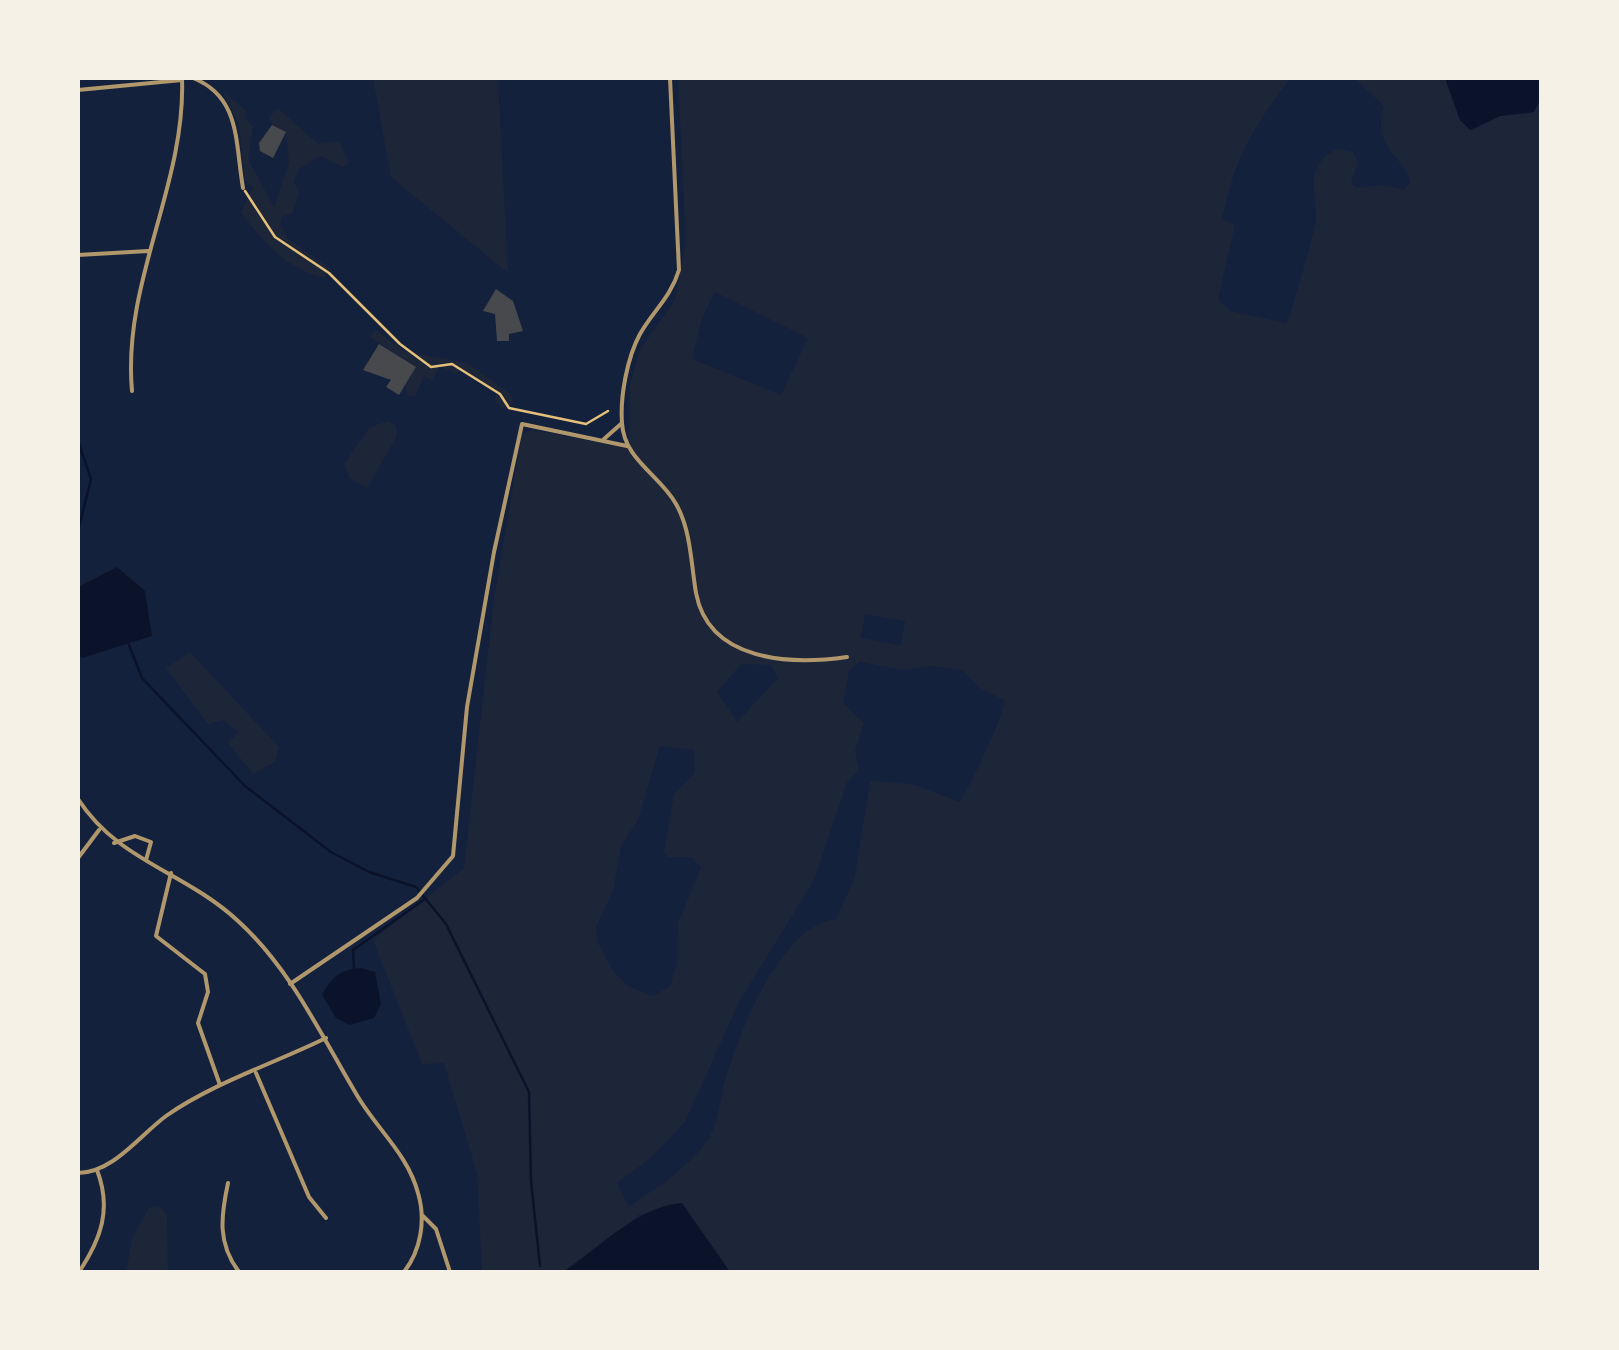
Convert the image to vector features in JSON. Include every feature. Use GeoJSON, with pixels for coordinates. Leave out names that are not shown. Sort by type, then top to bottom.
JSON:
{"type":"FeatureCollection","features":[{"type":"Feature","properties":{"kind":"street"},"geometry":{"type":"LineString","coordinates":[[78,90],[182,78],[181,123],[135,309],[129,363],[132,391]]}},
{"type":"Feature","properties":{"kind":"street"},"geometry":{"type":"LineString","coordinates":[[193,78],[224,98],[235,120],[242,188]]}},
{"type":"Feature","properties":{"kind":"street"},"geometry":{"type":"LineString","coordinates":[[670,78],[678,270],[668,298],[632,351],[622,422],[628,446],[678,508],[697,598],[704,616],[725,642],[784,660],[847,658]]}},
{"type":"Feature","properties":{"kind":"street"},"geometry":{"type":"LineString","coordinates":[[78,255],[150,251]]}},
{"type":"Feature","properties":{"kind":"street"},"geometry":{"type":"LineString","coordinates":[[603,440],[622,422]]}},
{"type":"Feature","properties":{"kind":"street"},"geometry":{"type":"LineString","coordinates":[[290,984],[417,898],[454,856],[468,708],[522,424],[628,446]]}},
{"type":"Feature","properties":{"kind":"street"},"geometry":{"type":"LineString","coordinates":[[78,799],[99,830],[114,843],[214,900],[240,923],[290,984],[360,1100],[402,1156],[419,1196],[422,1215],[416,1252],[404,1272]]}},
{"type":"Feature","properties":{"kind":"street"},"geometry":{"type":"LineString","coordinates":[[78,858],[99,830]]}},
{"type":"Feature","properties":{"kind":"street"},"geometry":{"type":"LineString","coordinates":[[114,843],[135,836],[151,842],[146,860]]}},
{"type":"Feature","properties":{"kind":"street"},"geometry":{"type":"LineString","coordinates":[[171,873],[156,936],[205,974],[208,992],[198,1023],[221,1086]]}},
{"type":"Feature","properties":{"kind":"street"},"geometry":{"type":"LineString","coordinates":[[78,1173],[97,1170],[164,1117],[326,1038]]}},
{"type":"Feature","properties":{"kind":"street"},"geometry":{"type":"LineString","coordinates":[[256,1073],[309,1198],[326,1218]]}},
{"type":"Feature","properties":{"kind":"street"},"geometry":{"type":"LineString","coordinates":[[79,1272],[104,1220],[105,1197],[97,1170]]}},
{"type":"Feature","properties":{"kind":"street"},"geometry":{"type":"LineString","coordinates":[[228,1183],[222,1240],[238,1272]]}},
{"type":"Feature","properties":{"kind":"street"},"geometry":{"type":"LineString","coordinates":[[422,1215],[436,1229],[450,1272]]}},
{"type":"Feature","properties":{"kind":"path"},"geometry":{"type":"LineString","coordinates":[[242,188],[275,237],[330,273],[400,344],[431,366],[452,364],[500,394],[509,408],[528,414],[586,424],[608,411]]}},
{"type":"Feature","properties":{"kind":"shaded area"},"geometry":{"type":"Polygon","coordinates":[[[373,78],[498,78],[508,273],[391,177],[373,78]]]}},
{"type":"Feature","properties":{"kind":"shaded area"},"geometry":{"type":"Polygon","coordinates":[[[678,78],[1290,78],[1255,129],[1233,176],[1222,219],[1235,225],[1218,299],[1230,311],[1286,323],[1315,226],[1314,185],[1318,165],[1338,149],[1353,152],[1358,162],[1351,182],[1357,188],[1380,185],[1405,189],[1410,182],[1384,140],[1384,106],[1354,78],[1445,78],[1460,120],[1473,130],[1500,116],[1528,114],[1541,98],[1541,1272],[730,1272],[681,1203],[638,1215],[623,1231],[563,1272],[482,1272],[477,1173],[444,1063],[422,1064],[373,940],[464,868],[494,599],[522,434],[532,430],[619,446],[629,439],[630,386],[639,351],[675,300],[686,243],[678,78]],[[715,292],[702,318],[692,359],[781,395],[808,338],[715,292]],[[865,614],[861,638],[901,645],[905,621],[865,614]],[[860,662],[849,670],[843,703],[864,723],[855,751],[859,770],[847,782],[814,880],[739,1002],[685,1122],[652,1157],[617,1183],[629,1207],[673,1175],[710,1136],[739,1039],[764,986],[796,941],[815,926],[836,919],[855,877],[870,781],[912,784],[960,802],[994,733],[1004,700],[980,688],[962,670],[932,666],[905,670],[860,662]],[[741,664],[717,692],[737,722],[778,678],[771,665],[741,664]],[[660,746],[638,820],[621,846],[613,891],[596,927],[598,943],[613,971],[629,987],[654,996],[670,986],[677,964],[678,923],[701,868],[692,857],[667,857],[664,852],[674,794],[695,773],[694,750],[660,746]]]}},
{"type":"Feature","properties":{"kind":"shaded area"},"geometry":{"type":"Polygon","coordinates":[[[1445,78],[1541,78],[1541,98],[1534,112],[1500,116],[1470,130],[1460,120],[1445,78]]]}},
{"type":"Feature","properties":{"kind":"shaded area"},"geometry":{"type":"Polygon","coordinates":[[[223,92],[247,111],[244,118],[253,126],[248,159],[274,207],[289,163],[286,132],[272,125],[269,117],[278,108],[318,144],[339,141],[349,163],[343,167],[320,156],[299,169],[294,182],[299,194],[292,214],[282,216],[280,225],[288,239],[331,269],[324,278],[298,268],[276,253],[241,212],[253,188],[245,180],[239,125],[223,92]]]}},
{"type":"Feature","properties":{"kind":"shaded area"},"geometry":{"type":"Polygon","coordinates":[[[376,330],[404,351],[467,363],[511,394],[514,403],[503,409],[495,401],[496,393],[460,370],[455,374],[440,366],[432,381],[424,376],[415,397],[408,396],[405,387],[416,367],[370,337],[376,330]]]}},
{"type":"Feature","properties":{"kind":"shaded area"},"geometry":{"type":"Polygon","coordinates":[[[388,421],[396,426],[397,436],[367,488],[350,478],[344,464],[370,427],[388,421]]]}},
{"type":"Feature","properties":{"kind":"shaded area"},"geometry":{"type":"Polygon","coordinates":[[[117,567],[145,591],[152,636],[82,658],[78,653],[78,587],[117,567]]]}},
{"type":"Feature","properties":{"kind":"shaded area"},"geometry":{"type":"Polygon","coordinates":[[[190,652],[279,747],[275,762],[253,774],[228,743],[238,732],[223,720],[208,724],[166,668],[190,652]]]}},
{"type":"Feature","properties":{"kind":"shaded area"},"geometry":{"type":"Polygon","coordinates":[[[361,968],[375,972],[381,1004],[374,1018],[349,1025],[336,1018],[322,995],[337,975],[361,968]]]}},
{"type":"Feature","properties":{"kind":"shaded area"},"geometry":{"type":"Polygon","coordinates":[[[682,1203],[730,1272],[563,1272],[635,1220],[682,1203]]]}},
{"type":"Feature","properties":{"kind":"shaded area"},"geometry":{"type":"Polygon","coordinates":[[[159,1206],[167,1214],[168,1272],[126,1272],[133,1235],[149,1208],[159,1206]]]}},
{"type":"Feature","properties":{"kind":"building"},"geometry":{"type":"Polygon","coordinates":[[[272,125],[286,132],[273,158],[260,151],[259,143],[272,125]]]}},
{"type":"Feature","properties":{"kind":"building"},"geometry":{"type":"Polygon","coordinates":[[[496,289],[513,301],[523,331],[509,334],[509,341],[497,341],[495,314],[483,311],[496,289]]]}},
{"type":"Feature","properties":{"kind":"building"},"geometry":{"type":"Polygon","coordinates":[[[379,344],[416,367],[399,395],[386,387],[391,380],[363,370],[379,344]]]}},
{"type":"Feature","properties":{"kind":"waterway"},"geometry":{"type":"LineString","coordinates":[[78,441],[91,479],[78,531]]}},
{"type":"Feature","properties":{"kind":"waterway"},"geometry":{"type":"LineString","coordinates":[[129,645],[142,678],[245,786],[331,852],[369,872],[416,887],[446,924],[529,1092],[531,1181],[540,1266]]}},
{"type":"Feature","properties":{"kind":"waterway"},"geometry":{"type":"LineString","coordinates":[[354,969],[353,950],[425,899]]}}]}
